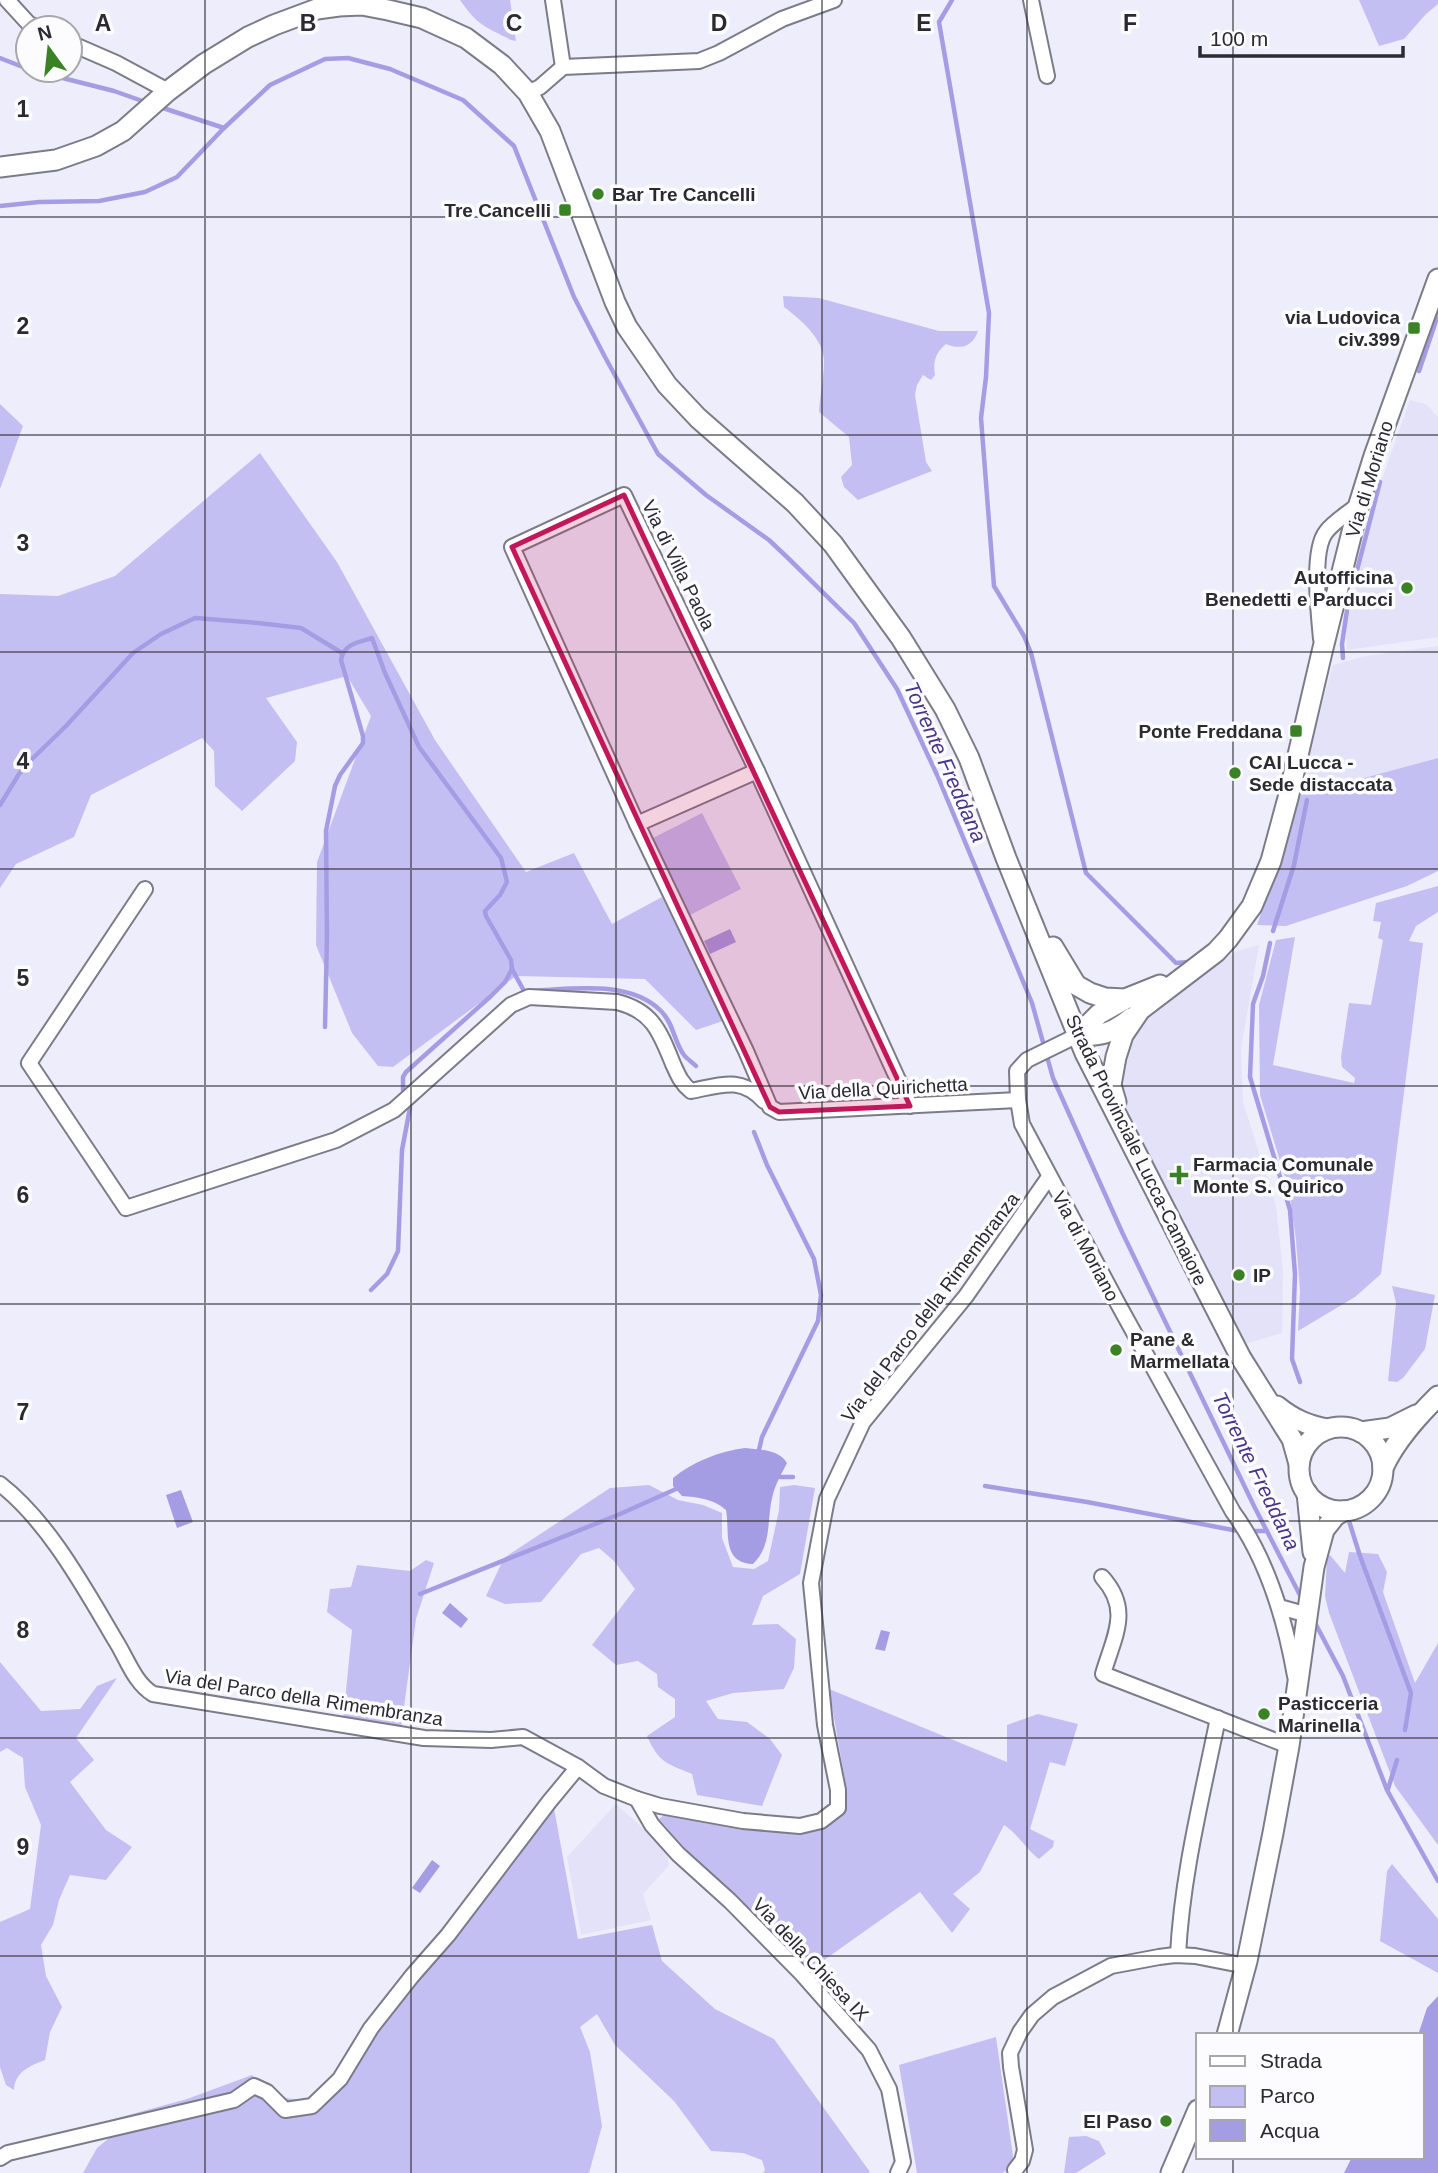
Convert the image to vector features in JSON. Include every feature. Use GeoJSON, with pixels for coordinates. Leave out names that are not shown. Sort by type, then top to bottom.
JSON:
{"type":"FeatureCollection","features":[{"type":"Feature","properties":{"kind":"main road","name":"Strada Provinciale Lucca-Camaiore"},"geometry":{"type":"LineString","coordinates":[[0,167],[43,163],[82,152],[123,131],[168,91],[204,64],[248,37],[317,9],[361,3],[422,18],[466,38],[502,65],[528,93],[550,131],[626,327],[667,385],[698,418],[795,503],[833,544],[901,638],[945,709],[969,758],[1023,900],[1071,1039],[1086,1053],[1241,1358],[1292,1439],[1299,1464]]}},
{"type":"Feature","properties":{"kind":"main road","name":"Via di Moriano"},"geometry":{"type":"LineString","coordinates":[[1124,1128],[1111,1085],[1119,1046],[1133,1005],[1178,980],[1228,939],[1252,906],[1271,861],[1359,504],[1438,279]]}},
{"type":"Feature","properties":{"kind":"main road"},"geometry":{"type":"LineString","coordinates":[[1023,900],[1076,985],[1090,993],[1133,1005],[1114,1031],[1094,1037],[1071,1039]]}},
{"type":"Feature","properties":{"kind":"main road"},"geometry":{"type":"LineString","coordinates":[[1228,2033],[1246,1966],[1273,1833],[1297,1688],[1301,1629],[1324,1530],[1335,1516],[1359,1507],[1372,1497],[1380,1484],[1383,1468],[1399,1440],[1438,1396]]}},
{"type":"Feature","properties":{"kind":"main road","name":"Strada Provinciale Lucca-Camaiore"},"geometry":{"type":"LineString","coordinates":[[1268,1399],[1293,1419],[1327,1429]]}},
{"type":"Feature","properties":{"kind":"main road"},"geometry":{"type":"LineString","coordinates":[[1343,1511],[1327,1508],[1312,1500],[1307,1493],[1300,1480],[1299,1464],[1305,1447],[1327,1429],[1344,1427],[1361,1432],[1390,1428],[1423,1411]]}},
{"type":"Feature","properties":{"kind":"main road"},"geometry":{"type":"LineString","coordinates":[[1361,1432],[1377,1447],[1383,1468]]}},
{"type":"Feature","properties":{"kind":"main road"},"geometry":{"type":"LineString","coordinates":[[1307,1493],[1314,1567]]}},
{"type":"Feature","properties":{"kind":"main road"},"geometry":{"type":"LineString","coordinates":[[1171,2173],[1196,2115]]}},
{"type":"Feature","properties":{"kind":"street"},"geometry":{"type":"LineString","coordinates":[[7,0],[20,14]]}},
{"type":"Feature","properties":{"kind":"street"},"geometry":{"type":"LineString","coordinates":[[553,0],[563,67]]}},
{"type":"Feature","properties":{"kind":"street"},"geometry":{"type":"LineString","coordinates":[[528,93],[540,87],[563,67],[699,61],[782,19],[834,0]]}},
{"type":"Feature","properties":{"kind":"street"},"geometry":{"type":"LineString","coordinates":[[1031,0],[1047,76]]}},
{"type":"Feature","properties":{"kind":"street"},"geometry":{"type":"LineString","coordinates":[[84,49],[168,91]]}},
{"type":"Feature","properties":{"kind":"street","name":"Via di Villa Paola"},"geometry":{"type":"LineString","coordinates":[[770,1107],[637,824],[512,547],[624,495],[757,772],[909,1106]]}},
{"type":"Feature","properties":{"kind":"street"},"geometry":{"type":"LineString","coordinates":[[637,824],[757,772]]}},
{"type":"Feature","properties":{"kind":"street"},"geometry":{"type":"LineString","coordinates":[[145,889],[29,1063],[126,1208],[336,1140],[394,1110],[511,1005],[529,997],[631,1005],[658,1029],[681,1083],[691,1091],[740,1084],[752,1090],[770,1107]]}},
{"type":"Feature","properties":{"kind":"street","name":"Via di Moriano"},"geometry":{"type":"LineString","coordinates":[[1071,1039],[1027,1060],[1017,1071],[1022,1124],[1220,1489],[1249,1536],[1281,1605],[1301,1629]]}},
{"type":"Feature","properties":{"kind":"street","name":"Via della Quirichetta"},"geometry":{"type":"LineString","coordinates":[[770,1107],[779,1112],[1018,1100]]}},
{"type":"Feature","properties":{"kind":"street","name":"Via del Parco della Rimembranza"},"geometry":{"type":"LineString","coordinates":[[0,1484],[46,1529],[142,1687],[153,1694],[424,1738],[491,1740],[523,1737],[578,1767],[604,1786],[660,1806],[729,1818],[800,1826],[821,1821],[838,1808],[838,1790],[825,1725],[811,1583],[827,1499],[863,1422],[966,1296],[1049,1177]]}},
{"type":"Feature","properties":{"kind":"street"},"geometry":{"type":"LineString","coordinates":[[1102,1577],[1119,1607],[1119,1617],[1103,1674],[1289,1746]]}},
{"type":"Feature","properties":{"kind":"street"},"geometry":{"type":"LineString","coordinates":[[1178,1955],[1180,1916],[1187,1870],[1218,1718]]}},
{"type":"Feature","properties":{"kind":"street"},"geometry":{"type":"LineString","coordinates":[[0,2158],[8,2153],[234,2100],[254,2086],[267,2092],[285,2110],[312,2106],[340,2079],[371,2028],[448,1935],[578,1767]]}},
{"type":"Feature","properties":{"kind":"street","name":"Via della Chiesa IX"},"geometry":{"type":"LineString","coordinates":[[637,1799],[652,1825],[678,1854],[802,1974],[869,2050],[889,2089],[903,2162],[898,2173]]}},
{"type":"Feature","properties":{"kind":"street"},"geometry":{"type":"LineString","coordinates":[[1015,2169],[1022,2161],[1025,2150],[1010,2067],[1010,2053],[1032,2015],[1053,1997],[1111,1966],[1178,1955],[1246,1966]]}},
{"type":"Feature","properties":{"kind":"highlighted area"},"geometry":{"type":"Polygon","coordinates":[[[624,495],[910,1106],[779,1112],[770,1107],[512,547],[624,495]]]}},
{"type":"Feature","properties":{"kind":"shaded area"},"geometry":{"type":"Polygon","coordinates":[[[1410,400],[1426,404],[1438,417],[1438,637],[1347,650],[1346,626],[1382,479],[1410,400]]]}},
{"type":"Feature","properties":{"kind":"shaded area"},"geometry":{"type":"Polygon","coordinates":[[[1438,646],[1438,758],[1297,796],[1333,665],[1366,656],[1438,646]]]}},
{"type":"Feature","properties":{"kind":"shaded area"},"geometry":{"type":"Polygon","coordinates":[[[1259,945],[1241,1049],[1243,1102],[1276,1206],[1283,1271],[1282,1333],[1234,1347],[1139,1138],[1121,1093],[1119,1071],[1124,1052],[1143,1018],[1175,991],[1237,951],[1259,945]]]}},
{"type":"Feature","properties":{"kind":"shaded area"},"geometry":{"type":"Polygon","coordinates":[[[616,1804],[666,1849],[669,1865],[643,1894],[651,1920],[581,1935],[567,1857],[616,1804]]]}},
{"type":"Feature","properties":{"kind":"green space"},"geometry":{"type":"Polygon","coordinates":[[[460,0],[510,0],[516,41],[482,24],[460,0]]]}},
{"type":"Feature","properties":{"kind":"green space"},"geometry":{"type":"Polygon","coordinates":[[[1359,0],[1438,0],[1438,4],[1404,39],[1379,46],[1359,0]]]}},
{"type":"Feature","properties":{"kind":"green space"},"geometry":{"type":"Polygon","coordinates":[[[783,296],[819,298],[939,331],[978,331],[973,341],[965,346],[946,344],[936,358],[935,375],[931,380],[923,375],[917,385],[915,395],[926,462],[932,471],[858,500],[844,487],[841,477],[852,465],[849,437],[819,412],[823,352],[810,330],[784,307],[783,296]]]}},
{"type":"Feature","properties":{"kind":"green space"},"geometry":{"type":"Polygon","coordinates":[[[0,404],[23,426],[0,489],[0,404]]]}},
{"type":"Feature","properties":{"kind":"green space"},"geometry":{"type":"Polygon","coordinates":[[[260,453],[337,562],[435,740],[526,872],[574,853],[612,924],[662,897],[723,1021],[696,1030],[645,979],[516,976],[393,1067],[378,1066],[352,1033],[316,945],[317,862],[371,716],[347,676],[266,698],[297,742],[295,761],[242,811],[215,786],[214,751],[202,738],[91,795],[74,837],[16,864],[0,888],[0,594],[58,596],[115,576],[260,453]]]}},
{"type":"Feature","properties":{"kind":"green space"},"geometry":{"type":"Polygon","coordinates":[[[1438,758],[1438,871],[1407,886],[1286,926],[1257,925],[1297,796],[1438,758]]]}},
{"type":"Feature","properties":{"kind":"green space"},"geometry":{"type":"Polygon","coordinates":[[[702,813],[741,889],[690,915],[651,839],[702,813]]]}},
{"type":"Feature","properties":{"kind":"green space"},"geometry":{"type":"Polygon","coordinates":[[[1438,886],[1438,912],[1416,926],[1409,941],[1423,943],[1381,1274],[1355,1297],[1298,1331],[1300,1291],[1289,1191],[1260,1095],[1259,1005],[1276,940],[1295,937],[1273,1065],[1354,1083],[1355,1078],[1342,1067],[1341,1057],[1349,1003],[1371,1005],[1383,940],[1378,938],[1381,922],[1373,921],[1376,903],[1438,886]]]}},
{"type":"Feature","properties":{"kind":"green space"},"geometry":{"type":"Polygon","coordinates":[[[1392,1286],[1435,1295],[1425,1349],[1397,1382],[1388,1381],[1396,1303],[1392,1286]]]}},
{"type":"Feature","properties":{"kind":"green space"},"geometry":{"type":"Polygon","coordinates":[[[649,1485],[678,1500],[703,1505],[722,1513],[722,1538],[733,1567],[754,1569],[768,1561],[779,1510],[780,1487],[794,1485],[815,1488],[800,1574],[763,1596],[752,1625],[778,1624],[796,1639],[794,1668],[784,1689],[733,1693],[706,1701],[718,1719],[747,1722],[770,1739],[782,1755],[762,1806],[697,1795],[692,1774],[669,1764],[655,1752],[647,1736],[675,1717],[675,1699],[658,1687],[657,1674],[638,1661],[616,1665],[592,1645],[635,1589],[614,1561],[599,1548],[581,1554],[541,1602],[505,1604],[486,1596],[504,1558],[610,1488],[649,1485]]]}},
{"type":"Feature","properties":{"kind":"green space"},"geometry":{"type":"Polygon","coordinates":[[[1349,1552],[1378,1554],[1387,1572],[1383,1592],[1415,1683],[1438,1643],[1438,1845],[1395,1786],[1329,1613],[1325,1596],[1327,1558],[1330,1555],[1345,1573],[1349,1552]]]}},
{"type":"Feature","properties":{"kind":"green space"},"geometry":{"type":"Polygon","coordinates":[[[426,1560],[434,1563],[416,1619],[401,1729],[343,1721],[352,1630],[327,1612],[330,1589],[351,1587],[357,1565],[410,1571],[426,1560]]]}},
{"type":"Feature","properties":{"kind":"green space"},"geometry":{"type":"Polygon","coordinates":[[[0,1662],[41,1711],[80,1709],[97,1686],[117,1678],[76,1738],[94,1760],[70,1782],[106,1830],[132,1847],[106,1880],[70,1875],[59,1900],[53,1925],[41,1945],[46,1976],[62,2007],[50,2032],[45,2060],[28,2067],[20,2074],[14,2090],[6,2085],[0,2067],[0,1922],[30,1909],[41,1825],[25,1787],[23,1758],[7,1748],[0,1752],[0,1662]]]}},
{"type":"Feature","properties":{"kind":"green space"},"geometry":{"type":"Polygon","coordinates":[[[829,1689],[1007,1762],[1007,1725],[1038,1714],[1078,1724],[1065,1766],[1050,1762],[1030,1829],[1054,1841],[1053,1847],[1039,1859],[1004,1825],[980,1872],[953,1894],[970,1909],[952,1933],[920,1892],[810,1970],[715,1882],[659,1819],[665,1814],[805,1829],[838,1817],[846,1801],[847,1792],[829,1689]]]}},
{"type":"Feature","properties":{"kind":"green space"},"geometry":{"type":"Polygon","coordinates":[[[553,1803],[578,1939],[652,1925],[662,1961],[715,2009],[774,2039],[870,2172],[763,2173],[765,2170],[762,2160],[743,2153],[711,2151],[674,2101],[615,2045],[597,2014],[580,2027],[590,2052],[602,2126],[589,2173],[83,2173],[97,2148],[114,2134],[110,2120],[187,2099],[252,2075],[286,2098],[309,2101],[330,2083],[553,1803]]]}},
{"type":"Feature","properties":{"kind":"green space"},"geometry":{"type":"Polygon","coordinates":[[[1392,1864],[1438,1919],[1438,1973],[1380,1941],[1387,1871],[1392,1864]]]}},
{"type":"Feature","properties":{"kind":"green space"},"geometry":{"type":"Polygon","coordinates":[[[996,2037],[1014,2163],[1003,2173],[917,2173],[899,2065],[996,2037]]]}},
{"type":"Feature","properties":{"kind":"green space"},"geometry":{"type":"Polygon","coordinates":[[[1086,2136],[1099,2141],[1106,2154],[1076,2173],[1064,2173],[1069,2137],[1086,2136]]]}},
{"type":"Feature","properties":{"kind":"water"},"geometry":{"type":"Polygon","coordinates":[[[730,929],[736,942],[710,954],[704,941],[730,929]]]}},
{"type":"Feature","properties":{"kind":"water"},"geometry":{"type":"Polygon","coordinates":[[[745,1448],[774,1453],[787,1463],[773,1494],[764,1549],[753,1564],[743,1562],[731,1552],[726,1510],[711,1501],[682,1496],[673,1486],[673,1478],[698,1462],[745,1448]]]}},
{"type":"Feature","properties":{"kind":"water"},"geometry":{"type":"Polygon","coordinates":[[[181,1490],[193,1522],[177,1528],[166,1495],[181,1490]]]}},
{"type":"Feature","properties":{"kind":"water"},"geometry":{"type":"Polygon","coordinates":[[[450,1603],[468,1619],[461,1628],[442,1613],[450,1603]]]}},
{"type":"Feature","properties":{"kind":"water"},"geometry":{"type":"Polygon","coordinates":[[[881,1630],[890,1632],[885,1651],[875,1649],[881,1630]]]}},
{"type":"Feature","properties":{"kind":"water"},"geometry":{"type":"Polygon","coordinates":[[[432,1860],[440,1866],[420,1893],[412,1888],[432,1860]]]}},
{"type":"Feature","properties":{"kind":"water"},"geometry":{"type":"Polygon","coordinates":[[[1438,1996],[1438,2173],[1344,2173],[1351,2159],[1424,2159],[1424,2033],[1419,2033],[1427,2008],[1438,1996]]]}},
{"type":"Feature","properties":{"kind":"waterway"},"geometry":{"type":"LineString","coordinates":[[952,0],[939,22],[989,313],[981,418],[994,586],[1031,653],[1086,873],[1176,963],[1188,962]]}},
{"type":"Feature","properties":{"kind":"waterway"},"geometry":{"type":"LineString","coordinates":[[0,58],[14,64]]}},
{"type":"Feature","properties":{"kind":"waterway","name":"Torrente Freddana"},"geometry":{"type":"LineString","coordinates":[[0,206],[99,201],[145,192],[177,177],[270,85],[325,59],[348,58],[390,69],[463,100],[514,146],[574,297],[658,454],[706,495],[769,540],[789,559],[854,623],[897,689],[938,777],[1032,1003],[1053,1078],[1122,1232],[1255,1508],[1302,1599]]}},
{"type":"Feature","properties":{"kind":"waterway"},"geometry":{"type":"LineString","coordinates":[[84,83],[148,103]]}},
{"type":"Feature","properties":{"kind":"waterway"},"geometry":{"type":"LineString","coordinates":[[160,107],[224,128]]}},
{"type":"Feature","properties":{"kind":"waterway"},"geometry":{"type":"LineString","coordinates":[[1419,371],[1438,315]]}},
{"type":"Feature","properties":{"kind":"waterway"},"geometry":{"type":"LineString","coordinates":[[1354,582],[1380,482]]}},
{"type":"Feature","properties":{"kind":"waterway"},"geometry":{"type":"LineString","coordinates":[[1343,658],[1342,644],[1349,597]]}},
{"type":"Feature","properties":{"kind":"waterway"},"geometry":{"type":"LineString","coordinates":[[0,805],[30,761],[133,653],[161,634],[195,618],[301,628],[342,653]]}},
{"type":"Feature","properties":{"kind":"waterway"},"geometry":{"type":"LineString","coordinates":[[325,1027],[326,831],[335,786],[363,743],[341,660],[348,647],[372,638],[419,747],[501,858],[507,882],[500,895],[485,911],[524,991],[596,988],[632,994],[661,1011],[681,1050],[696,1066]]}},
{"type":"Feature","properties":{"kind":"waterway"},"geometry":{"type":"LineString","coordinates":[[1273,931],[1294,865],[1307,800]]}},
{"type":"Feature","properties":{"kind":"waterway"},"geometry":{"type":"LineString","coordinates":[[1270,943],[1263,976],[1253,1004],[1250,1077],[1290,1210],[1295,1274],[1292,1359],[1300,1382]]}},
{"type":"Feature","properties":{"kind":"waterway"},"geometry":{"type":"LineString","coordinates":[[403,1090],[403,1077],[406,1072],[491,996],[505,982],[512,969]]}},
{"type":"Feature","properties":{"kind":"waterway"},"geometry":{"type":"LineString","coordinates":[[371,1290],[387,1274],[398,1251],[402,1150],[410,1108]]}},
{"type":"Feature","properties":{"kind":"waterway"},"geometry":{"type":"LineString","coordinates":[[754,1132],[767,1165],[814,1259],[821,1295],[818,1321],[762,1437],[759,1450]]}},
{"type":"Feature","properties":{"kind":"waterway"},"geometry":{"type":"LineString","coordinates":[[780,1477],[793,1477]]}},
{"type":"Feature","properties":{"kind":"waterway"},"geometry":{"type":"LineString","coordinates":[[985,1486],[1087,1502],[1238,1531],[1267,1531]]}},
{"type":"Feature","properties":{"kind":"waterway"},"geometry":{"type":"LineString","coordinates":[[420,1594],[676,1489]]}},
{"type":"Feature","properties":{"kind":"waterway"},"geometry":{"type":"LineString","coordinates":[[1349,1521],[1411,1693],[1405,1730]]}},
{"type":"Feature","properties":{"kind":"waterway","name":"Torrente Freddana"},"geometry":{"type":"LineString","coordinates":[[1313,1619],[1343,1676],[1387,1790],[1438,1881]]}},
{"type":"Feature","properties":{"kind":"waterway"},"geometry":{"type":"LineString","coordinates":[[1388,1789],[1397,1760]]}},
{"type":"Feature","properties":{"kind":"place","name":"Bar Tre Cancelli"},"geometry":{"type":"Point","coordinates":[598,194]}},
{"type":"Feature","properties":{"kind":"place","name":"Tre Cancelli"},"geometry":{"type":"Point","coordinates":[565,210]}},
{"type":"Feature","properties":{"kind":"place","name":"via Ludovica civ.399"},"geometry":{"type":"Point","coordinates":[1414,328]}},
{"type":"Feature","properties":{"kind":"place","name":"Autofficina Benedetti e Parducci"},"geometry":{"type":"Point","coordinates":[1407,588]}},
{"type":"Feature","properties":{"kind":"place","name":"Ponte Freddana"},"geometry":{"type":"Point","coordinates":[1296,731]}},
{"type":"Feature","properties":{"kind":"place","name":"CAI Lucca - Sede distaccata"},"geometry":{"type":"Point","coordinates":[1235,773]}},
{"type":"Feature","properties":{"kind":"place","name":"Farmacia Comunale Monte S. Quirico"},"geometry":{"type":"Point","coordinates":[1179,1175]}},
{"type":"Feature","properties":{"kind":"place","name":"IP"},"geometry":{"type":"Point","coordinates":[1239,1275]}},
{"type":"Feature","properties":{"kind":"place","name":"Pane & Marmellata"},"geometry":{"type":"Point","coordinates":[1116,1350]}},
{"type":"Feature","properties":{"kind":"place","name":"Pasticceria Marinella"},"geometry":{"type":"Point","coordinates":[1264,1714]}},
{"type":"Feature","properties":{"kind":"place","name":"El Paso"},"geometry":{"type":"Point","coordinates":[1166,2121]}}]}
